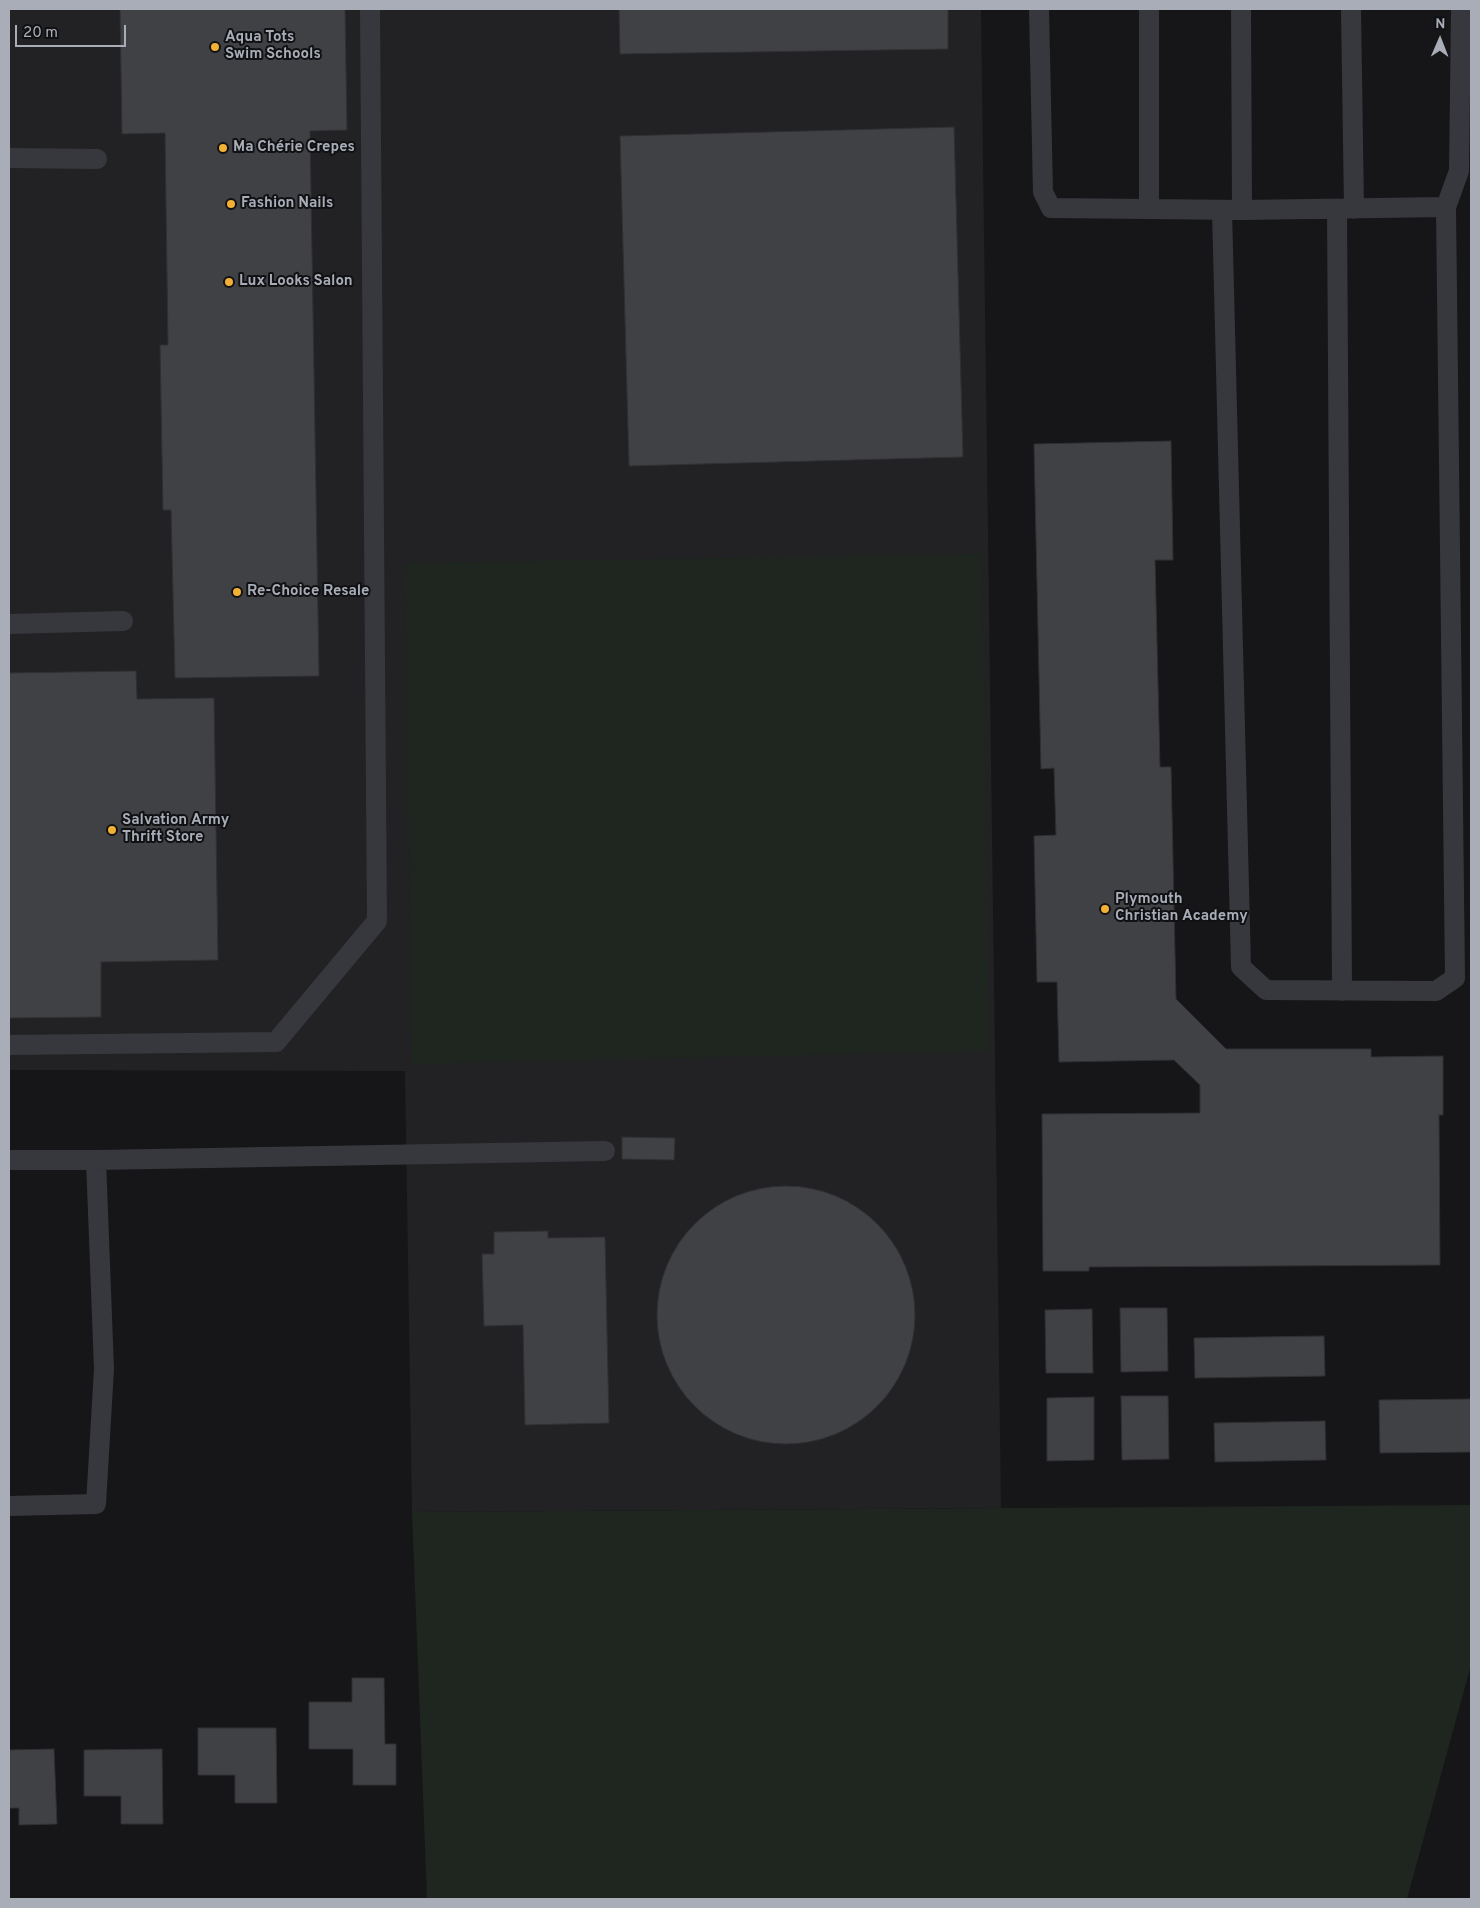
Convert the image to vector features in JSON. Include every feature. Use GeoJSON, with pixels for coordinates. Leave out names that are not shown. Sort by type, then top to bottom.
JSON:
{"type":"FeatureCollection","features":[{"type":"Feature","properties":{"kind":"lane"},"geometry":{"type":"LineString","coordinates":[[9,1045],[276,1042],[377,921],[370,9]]}},
{"type":"Feature","properties":{"kind":"lane"},"geometry":{"type":"LineString","coordinates":[[1039,9],[1043,192],[1051,208],[1232,210],[1446,207]]}},
{"type":"Feature","properties":{"kind":"lane"},"geometry":{"type":"LineString","coordinates":[[1149,9],[1149,209]]}},
{"type":"Feature","properties":{"kind":"lane"},"geometry":{"type":"LineString","coordinates":[[1241,9],[1232,210],[1241,967],[1266,990],[1342,991],[1436,991],[1455,978],[1446,207],[1460,171],[1461,9]]}},
{"type":"Feature","properties":{"kind":"lane"},"geometry":{"type":"LineString","coordinates":[[1342,991],[1346,209],[1351,9]]}},
{"type":"Feature","properties":{"kind":"lane"},"geometry":{"type":"LineString","coordinates":[[9,158],[97,159]]}},
{"type":"Feature","properties":{"kind":"lane"},"geometry":{"type":"LineString","coordinates":[[9,624],[123,621]]}},
{"type":"Feature","properties":{"kind":"lane"},"geometry":{"type":"LineString","coordinates":[[9,1160],[605,1150]]}},
{"type":"Feature","properties":{"kind":"lane"},"geometry":{"type":"LineString","coordinates":[[9,1506],[96,1504],[104,1369],[96,1160]]}},
{"type":"Feature","properties":{"kind":"shaded area"},"geometry":{"type":"Polygon","coordinates":[[[9,9],[981,9],[1001,1508],[412,1512],[405,1071],[9,1070],[9,9]]]}},
{"type":"Feature","properties":{"kind":"shaded area"},"geometry":{"type":"Polygon","coordinates":[[[982,554],[989,1051],[412,1064],[405,563],[982,554]]]}},
{"type":"Feature","properties":{"kind":"shaded area"},"geometry":{"type":"Polygon","coordinates":[[[1471,1505],[1471,1665],[1407,1899],[427,1899],[412,1512],[1471,1505]]]}},
{"type":"Feature","properties":{"kind":"building"},"geometry":{"type":"Polygon","coordinates":[[[120,9],[345,9],[347,130],[310,131],[319,676],[175,678],[171,510],[163,510],[160,345],[168,345],[165,133],[122,134],[120,9]]]}},
{"type":"Feature","properties":{"kind":"building"},"geometry":{"type":"Polygon","coordinates":[[[619,9],[948,9],[948,49],[620,54],[619,9]]]}},
{"type":"Feature","properties":{"kind":"building"},"geometry":{"type":"Polygon","coordinates":[[[954,127],[963,457],[629,466],[620,136],[954,127]]]}},
{"type":"Feature","properties":{"kind":"building","name":"Plymouth Christian Academy"},"geometry":{"type":"Polygon","coordinates":[[[1171,441],[1173,560],[1155,560],[1160,767],[1171,767],[1176,999],[1226,1049],[1371,1049],[1371,1057],[1443,1056],[1443,1115],[1439,1115],[1440,1265],[1089,1267],[1089,1271],[1043,1271],[1042,1114],[1200,1113],[1200,1085],[1174,1060],[1059,1062],[1057,982],[1037,982],[1034,836],[1056,835],[1054,768],[1041,769],[1034,444],[1171,441]]]}},
{"type":"Feature","properties":{"kind":"building","name":"Salvation Army Thrift Store"},"geometry":{"type":"Polygon","coordinates":[[[136,671],[137,699],[214,698],[218,960],[101,962],[101,1017],[9,1018],[9,673],[136,671]]]}},
{"type":"Feature","properties":{"kind":"building"},"geometry":{"type":"Polygon","coordinates":[[[622,1137],[675,1138],[674,1160],[622,1159],[622,1137]]]}},
{"type":"Feature","properties":{"kind":"building"},"geometry":{"type":"Polygon","coordinates":[[[786,1186],[811,1189],[847,1201],[868,1215],[886,1233],[900,1254],[905,1266],[912,1290],[915,1315],[912,1340],[900,1376],[886,1397],[868,1415],[847,1429],[835,1434],[811,1441],[786,1444],[761,1441],[725,1429],[704,1415],[686,1397],[672,1376],[667,1364],[660,1340],[657,1315],[660,1290],[672,1254],[686,1233],[704,1215],[725,1201],[737,1196],[761,1189],[786,1186]]]}},
{"type":"Feature","properties":{"kind":"building"},"geometry":{"type":"Polygon","coordinates":[[[548,1231],[548,1238],[605,1237],[609,1423],[525,1425],[523,1325],[484,1326],[482,1254],[494,1254],[494,1232],[548,1231]]]}},
{"type":"Feature","properties":{"kind":"building"},"geometry":{"type":"Polygon","coordinates":[[[1120,1308],[1167,1308],[1168,1371],[1121,1372],[1120,1308]]]}},
{"type":"Feature","properties":{"kind":"building"},"geometry":{"type":"Polygon","coordinates":[[[1092,1309],[1093,1373],[1046,1373],[1045,1310],[1092,1309]]]}},
{"type":"Feature","properties":{"kind":"building"},"geometry":{"type":"Polygon","coordinates":[[[1324,1336],[1325,1376],[1195,1378],[1194,1338],[1324,1336]]]}},
{"type":"Feature","properties":{"kind":"building"},"geometry":{"type":"Polygon","coordinates":[[[1121,1396],[1168,1396],[1169,1459],[1122,1460],[1121,1396]]]}},
{"type":"Feature","properties":{"kind":"building"},"geometry":{"type":"Polygon","coordinates":[[[1094,1397],[1094,1460],[1047,1461],[1047,1398],[1094,1397]]]}},
{"type":"Feature","properties":{"kind":"building"},"geometry":{"type":"Polygon","coordinates":[[[1471,1399],[1471,1452],[1380,1453],[1379,1400],[1471,1399]]]}},
{"type":"Feature","properties":{"kind":"building"},"geometry":{"type":"Polygon","coordinates":[[[1325,1421],[1326,1460],[1215,1462],[1214,1423],[1325,1421]]]}},
{"type":"Feature","properties":{"kind":"building"},"geometry":{"type":"Polygon","coordinates":[[[352,1678],[384,1678],[385,1744],[396,1744],[396,1785],[353,1785],[353,1749],[309,1749],[309,1702],[352,1702],[352,1678]]]}},
{"type":"Feature","properties":{"kind":"building"},"geometry":{"type":"Polygon","coordinates":[[[198,1728],[276,1728],[277,1803],[235,1803],[235,1775],[198,1775],[198,1728]]]}},
{"type":"Feature","properties":{"kind":"building"},"geometry":{"type":"Polygon","coordinates":[[[54,1749],[57,1824],[19,1825],[19,1808],[9,1808],[9,1750],[54,1749]]]}},
{"type":"Feature","properties":{"kind":"building"},"geometry":{"type":"Polygon","coordinates":[[[162,1749],[163,1824],[121,1824],[121,1796],[84,1796],[84,1750],[162,1749]]]}},
{"type":"Feature","properties":{"kind":"place","name":"Aqua Tots Swim Schools"},"geometry":{"type":"Point","coordinates":[215,47]}},
{"type":"Feature","properties":{"kind":"place","name":"Ma Chérie Crepes"},"geometry":{"type":"Point","coordinates":[223,148]}},
{"type":"Feature","properties":{"kind":"place","name":"Fashion Nails"},"geometry":{"type":"Point","coordinates":[231,204]}},
{"type":"Feature","properties":{"kind":"place","name":"Lux Looks Salon"},"geometry":{"type":"Point","coordinates":[229,282]}},
{"type":"Feature","properties":{"kind":"place","name":"Re-Choice Resale"},"geometry":{"type":"Point","coordinates":[237,592]}},
{"type":"Feature","properties":{"kind":"place","name":"Salvation Army Thrift Store"},"geometry":{"type":"Point","coordinates":[112,830]}},
{"type":"Feature","properties":{"kind":"place","name":"Plymouth Christian Academy"},"geometry":{"type":"Point","coordinates":[1105,909]}}]}
